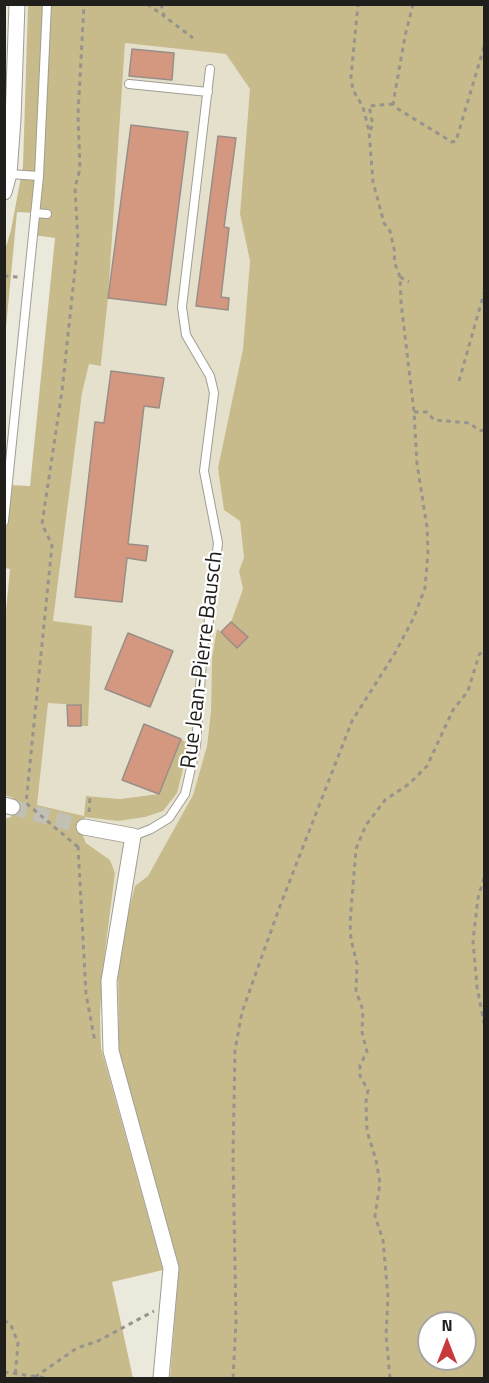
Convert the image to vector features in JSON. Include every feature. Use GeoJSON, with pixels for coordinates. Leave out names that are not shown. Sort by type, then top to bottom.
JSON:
{"type":"FeatureCollection","features":[{"type":"Feature","properties":{"kind":"street"},"geometry":{"type":"LineString","coordinates":[[4,192],[13,119],[17,4]]}},
{"type":"Feature","properties":{"kind":"street"},"geometry":{"type":"LineString","coordinates":[[83,827],[133,836],[109,981],[111,1051],[171,1268],[161,1378]]}},
{"type":"Feature","properties":{"kind":"lane"},"geometry":{"type":"LineString","coordinates":[[4,521],[39,176],[47,4]]}},
{"type":"Feature","properties":{"kind":"lane","name":"Rue Jean-Pierre Bausch"},"geometry":{"type":"LineString","coordinates":[[133,836],[152,829],[169,818],[185,794],[196,746],[203,646],[208,627],[218,543],[204,471],[214,393],[210,376],[186,335],[182,307],[210,69]]}},
{"type":"Feature","properties":{"kind":"lane"},"geometry":{"type":"LineString","coordinates":[[129,84],[208,92]]}},
{"type":"Feature","properties":{"kind":"lane"},"geometry":{"type":"LineString","coordinates":[[7,174],[39,176]]}},
{"type":"Feature","properties":{"kind":"lane"},"geometry":{"type":"LineString","coordinates":[[35,213],[47,214]]}},
{"type":"Feature","properties":{"kind":"path"},"geometry":{"type":"LineString","coordinates":[[78,847],[26,803],[52,545],[42,524],[62,391],[78,241],[75,188],[80,169],[78,114],[84,4]]}},
{"type":"Feature","properties":{"kind":"path"},"geometry":{"type":"LineString","coordinates":[[147,4],[193,38]]}},
{"type":"Feature","properties":{"kind":"path"},"geometry":{"type":"LineString","coordinates":[[161,4],[164,16]]}},
{"type":"Feature","properties":{"kind":"path"},"geometry":{"type":"LineString","coordinates":[[233,1378],[236,1322],[235,1050],[242,1012],[280,906],[352,721],[395,653],[414,617],[425,588],[428,552],[427,527],[417,464],[400,277],[394,261],[395,253],[390,231],[384,224],[373,182],[369,131],[363,107],[353,90],[351,77],[358,4]]}},
{"type":"Feature","properties":{"kind":"path"},"geometry":{"type":"LineString","coordinates":[[393,104],[413,4]]}},
{"type":"Feature","properties":{"kind":"path"},"geometry":{"type":"LineString","coordinates":[[369,131],[373,125],[369,106],[393,104],[452,142],[456,141],[484,47]]}},
{"type":"Feature","properties":{"kind":"path"},"geometry":{"type":"LineString","coordinates":[[400,277],[409,282]]}},
{"type":"Feature","properties":{"kind":"path"},"geometry":{"type":"LineString","coordinates":[[459,381],[484,293]]}},
{"type":"Feature","properties":{"kind":"path"},"geometry":{"type":"LineString","coordinates":[[414,412],[427,412],[434,420],[470,423],[478,430],[484,431]]}},
{"type":"Feature","properties":{"kind":"path"},"geometry":{"type":"LineString","coordinates":[[390,1378],[386,1335],[388,1297],[383,1240],[375,1216],[380,1183],[367,1131],[368,1090],[360,1076],[360,1065],[367,1052],[362,1032],[363,1010],[356,991],[357,964],[351,939],[350,923],[356,849],[366,825],[385,800],[409,784],[427,766],[453,710],[468,691],[479,655],[484,648]]}},
{"type":"Feature","properties":{"kind":"path"},"geometry":{"type":"LineString","coordinates":[[90,796],[78,847],[86,994],[94,1041],[102,1048],[111,1051]]}},
{"type":"Feature","properties":{"kind":"path"},"geometry":{"type":"LineString","coordinates":[[484,879],[478,898],[473,941],[477,987],[484,1023]]}},
{"type":"Feature","properties":{"kind":"path"},"geometry":{"type":"LineString","coordinates":[[35,1377],[77,1348],[98,1341],[168,1303]]}},
{"type":"Feature","properties":{"kind":"path"},"geometry":{"type":"LineString","coordinates":[[4,1320],[11,1325],[18,1343],[15,1378]]}},
{"type":"Feature","properties":{"kind":"path"},"geometry":{"type":"LineString","coordinates":[[4,1372],[46,1378]]}},
{"type":"Feature","properties":{"kind":"shaded area"},"geometry":{"type":"Polygon","coordinates":[[[28,5],[484,5],[484,1378],[170,1378],[179,1267],[119,1050],[118,971],[124,929],[135,886],[148,876],[193,795],[207,746],[211,711],[212,657],[217,629],[221,632],[231,622],[243,589],[239,571],[244,558],[240,521],[224,510],[218,468],[243,349],[250,261],[240,214],[250,89],[226,54],[125,43],[108,298],[101,366],[89,364],[82,393],[53,621],[92,626],[88,726],[81,726],[80,705],[48,703],[37,805],[84,816],[86,796],[120,799],[159,794],[181,739],[189,745],[177,793],[163,811],[145,817],[118,821],[85,817],[83,836],[86,843],[110,860],[115,873],[102,976],[101,1048],[163,1270],[112,1282],[133,1378],[5,1378],[4,847],[6,836],[4,819],[11,817],[13,798],[4,795],[4,631],[10,569],[5,568],[4,513],[9,485],[30,486],[55,238],[33,235],[35,213],[17,212],[5,338],[5,250],[23,166],[28,5]]]}},
{"type":"Feature","properties":{"kind":"shaded area"},"geometry":{"type":"Polygon","coordinates":[[[125,43],[227,54],[250,89],[240,214],[250,261],[243,350],[218,468],[240,521],[244,558],[239,571],[243,589],[231,622],[221,632],[217,630],[212,657],[211,711],[207,746],[193,795],[148,876],[135,886],[129,912],[111,907],[115,873],[110,860],[86,843],[83,836],[84,816],[37,806],[48,702],[81,705],[53,621],[82,393],[89,364],[104,333],[125,43]],[[81,705],[81,725],[88,726],[81,705]],[[181,740],[159,794],[120,799],[87,796],[163,811],[181,740]]]}},
{"type":"Feature","properties":{"kind":"building"},"geometry":{"type":"Polygon","coordinates":[[[132,49],[174,53],[172,80],[129,76],[132,49]]]}},
{"type":"Feature","properties":{"kind":"building"},"geometry":{"type":"Polygon","coordinates":[[[131,125],[188,132],[166,305],[108,298],[131,125]]]}},
{"type":"Feature","properties":{"kind":"building"},"geometry":{"type":"Polygon","coordinates":[[[218,136],[236,138],[224,227],[229,228],[221,297],[229,298],[228,310],[196,306],[218,136]]]}},
{"type":"Feature","properties":{"kind":"building"},"geometry":{"type":"Polygon","coordinates":[[[111,371],[164,378],[159,408],[144,406],[128,544],[148,546],[146,561],[127,558],[122,602],[75,597],[95,422],[104,423],[111,371]]]}},
{"type":"Feature","properties":{"kind":"building"},"geometry":{"type":"Polygon","coordinates":[[[231,622],[248,637],[237,648],[221,632],[231,622]]]}},
{"type":"Feature","properties":{"kind":"building"},"geometry":{"type":"Polygon","coordinates":[[[128,633],[173,651],[150,707],[105,689],[128,633]]]}},
{"type":"Feature","properties":{"kind":"building"},"geometry":{"type":"Polygon","coordinates":[[[67,705],[81,705],[81,726],[68,726],[67,705]]]}},
{"type":"Feature","properties":{"kind":"building"},"geometry":{"type":"Polygon","coordinates":[[[144,724],[181,739],[159,794],[122,780],[144,724]]]}},
{"type":"Feature","properties":{"kind":"tunnel"},"geometry":{"type":"LineString","coordinates":[[12,807],[84,827]]}}]}
